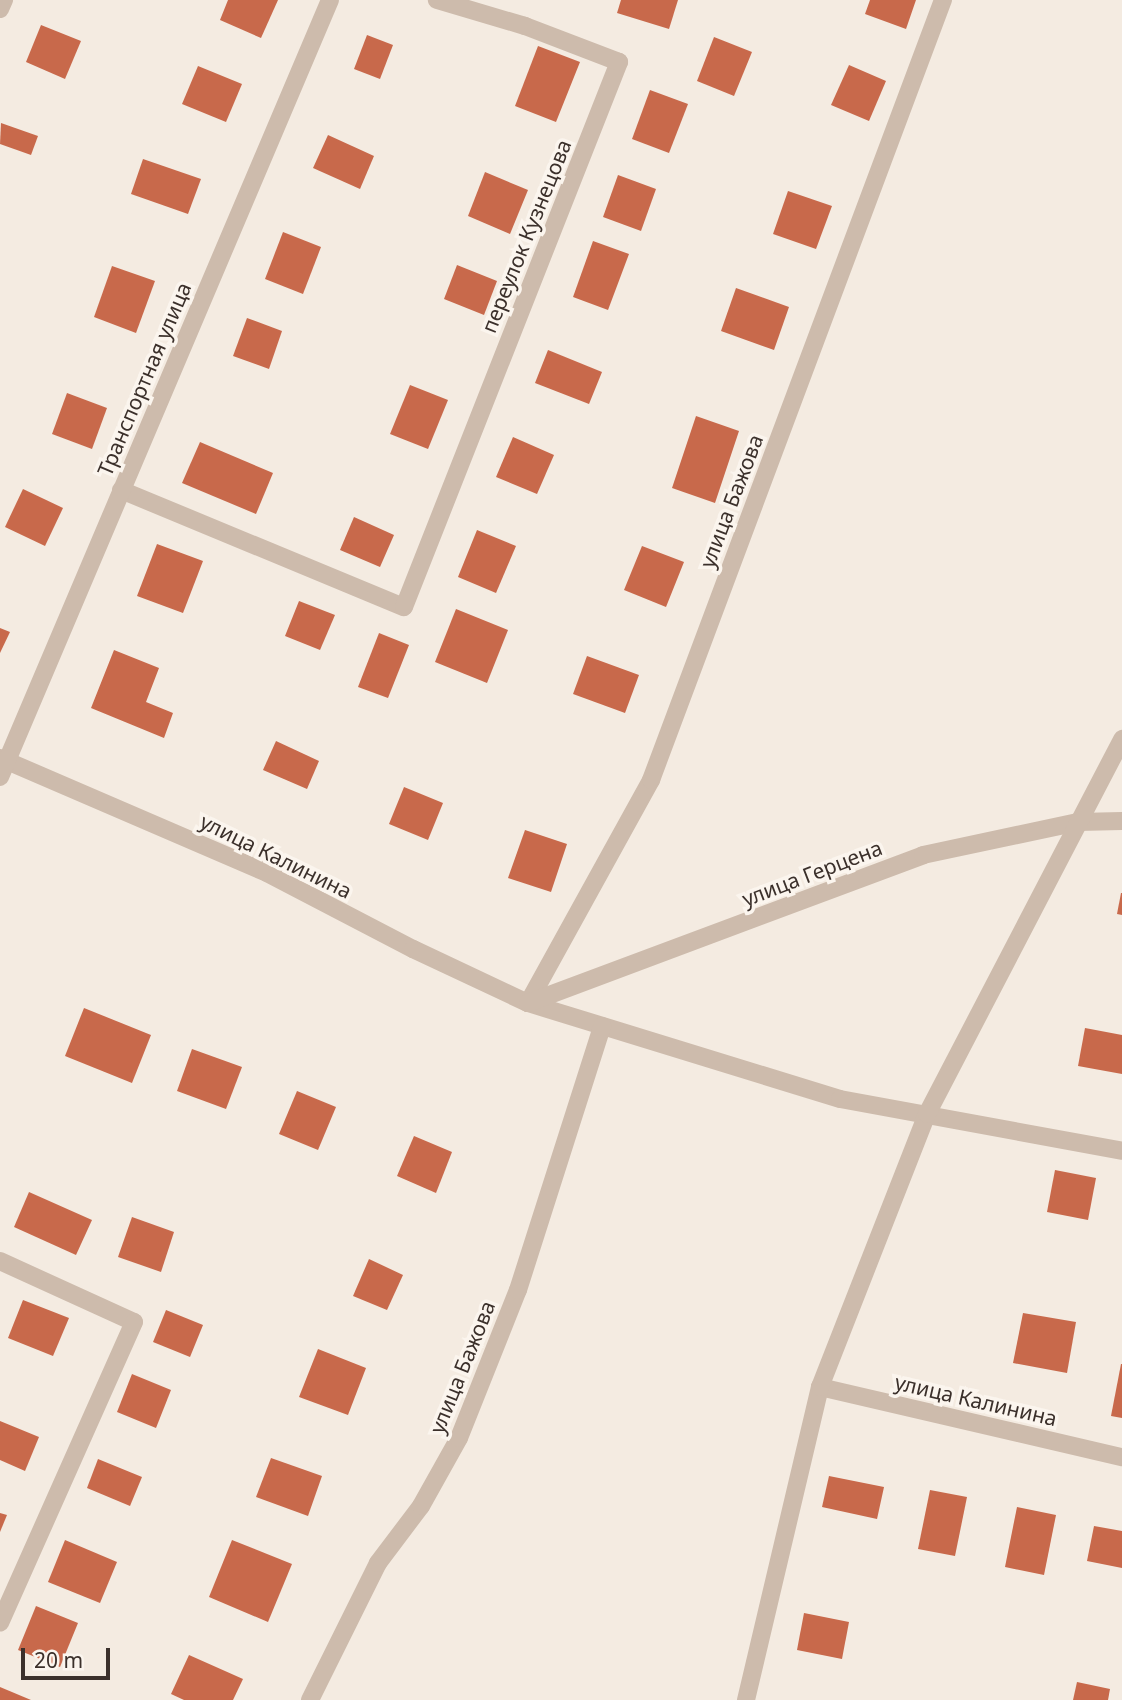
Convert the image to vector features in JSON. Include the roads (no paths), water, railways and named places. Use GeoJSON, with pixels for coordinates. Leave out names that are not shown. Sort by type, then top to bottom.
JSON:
{"type":"FeatureCollection","features":[{"type":"Feature","properties":{"kind":"street"},"geometry":{"type":"LineString","coordinates":[[0,9],[4,0]]}},
{"type":"Feature","properties":{"kind":"street","name":"Транспортная улица"},"geometry":{"type":"LineString","coordinates":[[2,765],[330,0]]}},
{"type":"Feature","properties":{"kind":"street","name":"переулок Кузнецова"},"geometry":{"type":"LineString","coordinates":[[121,490],[404,607],[619,62],[525,26],[437,0]]}},
{"type":"Feature","properties":{"kind":"street","name":"улица Бажова"},"geometry":{"type":"LineString","coordinates":[[528,1003],[650,780],[943,0]]}},
{"type":"Feature","properties":{"kind":"street"},"geometry":{"type":"LineString","coordinates":[[746,1700],[820,1387],[927,1114],[1122,739]]}},
{"type":"Feature","properties":{"kind":"street","name":"улица Калинина"},"geometry":{"type":"LineString","coordinates":[[2,765],[267,873],[413,949],[528,1003],[840,1099],[1122,1151]]}},
{"type":"Feature","properties":{"kind":"street","name":"улица Герцена"},"geometry":{"type":"LineString","coordinates":[[528,1003],[923,855],[1079,822],[1122,821]]}},
{"type":"Feature","properties":{"kind":"street","name":"улица Бажова"},"geometry":{"type":"LineString","coordinates":[[310,1700],[378,1563],[421,1506],[459,1438],[518,1290],[602,1026]]}},
{"type":"Feature","properties":{"kind":"street"},"geometry":{"type":"LineString","coordinates":[[0,1261],[134,1322],[0,1623]]}},
{"type":"Feature","properties":{"kind":"street","name":"улица Калинина"},"geometry":{"type":"LineString","coordinates":[[820,1387],[1122,1457]]}}]}
